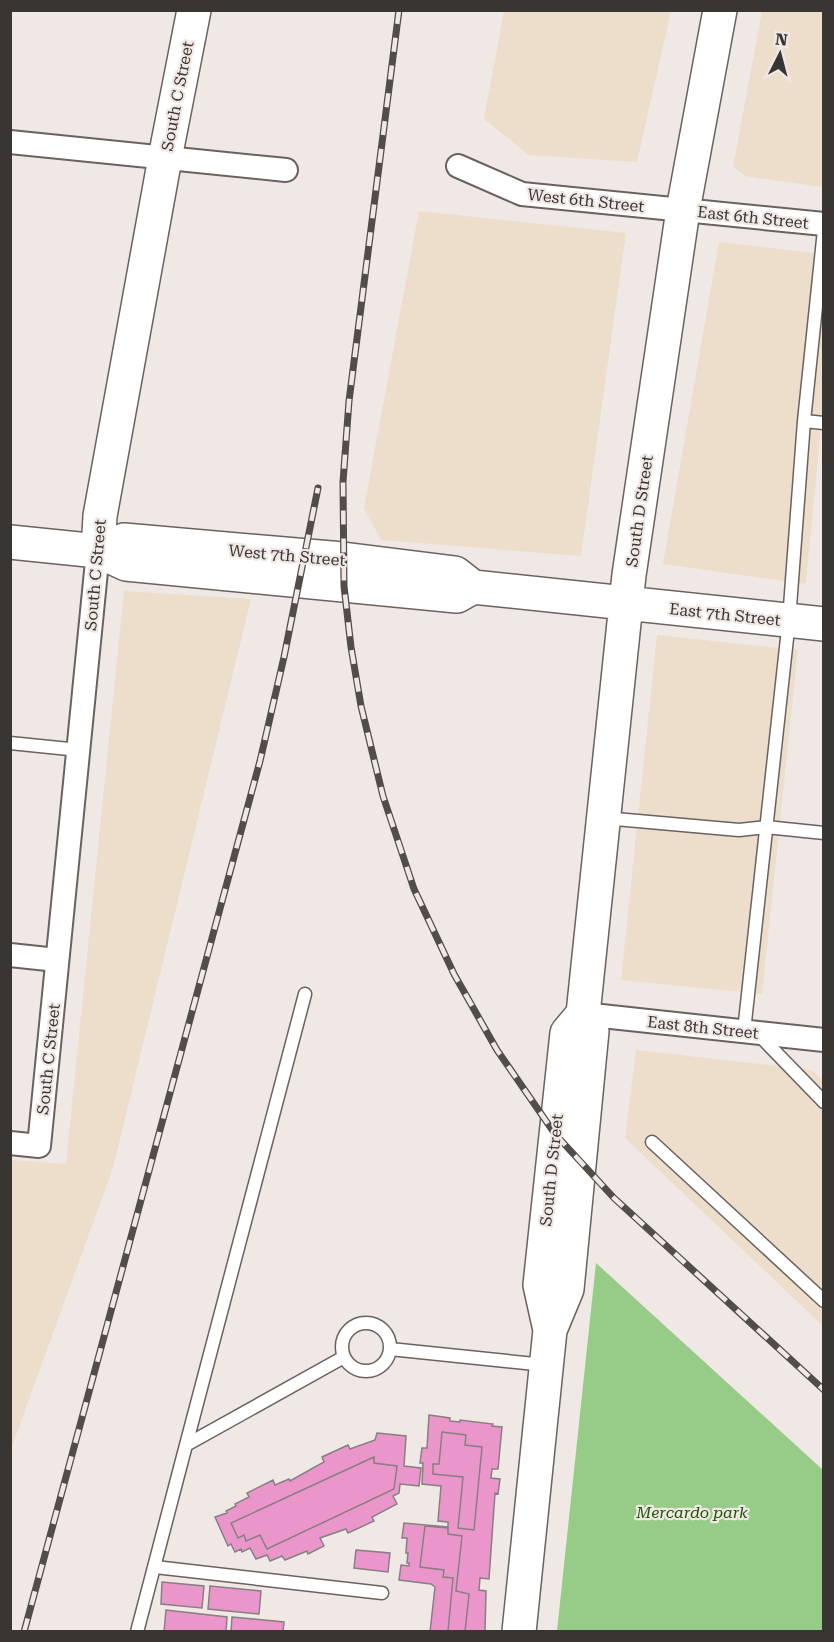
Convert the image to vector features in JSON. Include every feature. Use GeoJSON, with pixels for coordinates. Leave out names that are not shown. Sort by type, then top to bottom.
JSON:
{"type":"FeatureCollection","features":[{"type":"Feature","properties":{"kind":"main road","name":"South C Street"},"geometry":{"type":"LineString","coordinates":[[98,552],[100,516],[194,10]]}},
{"type":"Feature","properties":{"kind":"main road","name":"South D Street"},"geometry":{"type":"LineString","coordinates":[[519,1632],[550,1330],[540,1285],[567,1033],[583,1014],[626,603],[683,210],[720,10]]}},
{"type":"Feature","properties":{"kind":"main road","name":"West 7th Street"},"geometry":{"type":"LineString","coordinates":[[10,543],[98,552],[124,540],[343,559],[454,573],[473,587],[626,603]]}},
{"type":"Feature","properties":{"kind":"main road","name":"East 7th Street"},"geometry":{"type":"LineString","coordinates":[[626,603],[824,624]]}},
{"type":"Feature","properties":{"kind":"street"},"geometry":{"type":"LineString","coordinates":[[10,141],[286,170]]}},
{"type":"Feature","properties":{"kind":"street","name":"West 6th Street"},"geometry":{"type":"LineString","coordinates":[[458,166],[522,194],[683,210]]}},
{"type":"Feature","properties":{"kind":"street","name":"East 6th Street"},"geometry":{"type":"LineString","coordinates":[[683,210],[824,224]]}},
{"type":"Feature","properties":{"kind":"street","name":"South C Street"},"geometry":{"type":"LineString","coordinates":[[10,1143],[39,1146],[98,552]]}},
{"type":"Feature","properties":{"kind":"street"},"geometry":{"type":"LineString","coordinates":[[10,955],[57,960]]}},
{"type":"Feature","properties":{"kind":"street","name":"East 8th Street"},"geometry":{"type":"LineString","coordinates":[[583,1014],[824,1040]]}},
{"type":"Feature","properties":{"kind":"lane"},"geometry":{"type":"LineString","coordinates":[[824,230],[804,421],[789,620],[766,827],[751,1032],[824,1101]]}},
{"type":"Feature","properties":{"kind":"lane"},"geometry":{"type":"LineString","coordinates":[[804,421],[824,423]]}},
{"type":"Feature","properties":{"kind":"lane"},"geometry":{"type":"LineString","coordinates":[[10,743],[79,750]]}},
{"type":"Feature","properties":{"kind":"lane"},"geometry":{"type":"LineString","coordinates":[[603,818],[739,831],[766,827],[824,833]]}},
{"type":"Feature","properties":{"kind":"lane"},"geometry":{"type":"LineString","coordinates":[[137,1632],[305,994]]}},
{"type":"Feature","properties":{"kind":"lane"},"geometry":{"type":"LineString","coordinates":[[652,1142],[824,1301]]}},
{"type":"Feature","properties":{"kind":"lane"},"geometry":{"type":"LineString","coordinates":[[363,1323],[372,1323],[385,1332],[389,1339],[390,1349],[386,1362],[373,1371],[357,1370],[350,1366],[344,1357],[342,1344],[344,1336],[349,1329],[363,1323]]}},
{"type":"Feature","properties":{"kind":"lane"},"geometry":{"type":"LineString","coordinates":[[390,1349],[546,1365]]}},
{"type":"Feature","properties":{"kind":"lane"},"geometry":{"type":"LineString","coordinates":[[186,1445],[344,1357]]}},
{"type":"Feature","properties":{"kind":"lane"},"geometry":{"type":"LineString","coordinates":[[155,1567],[382,1593]]}},
{"type":"Feature","properties":{"kind":"shaded area"},"geometry":{"type":"Polygon","coordinates":[[[504,11],[671,11],[637,162],[529,155],[484,119],[504,11]]]}},
{"type":"Feature","properties":{"kind":"shaded area"},"geometry":{"type":"Polygon","coordinates":[[[762,11],[823,11],[823,187],[745,176],[733,167],[762,11]]]}},
{"type":"Feature","properties":{"kind":"shaded area"},"geometry":{"type":"Polygon","coordinates":[[[419,211],[626,233],[581,556],[381,540],[364,508],[419,211]]]}},
{"type":"Feature","properties":{"kind":"shaded area"},"geometry":{"type":"Polygon","coordinates":[[[719,242],[823,254],[823,405],[806,584],[663,564],[719,242]]]}},
{"type":"Feature","properties":{"kind":"shaded area"},"geometry":{"type":"Polygon","coordinates":[[[124,591],[251,599],[113,1168],[11,1449],[11,1160],[66,1164],[124,591]]]}},
{"type":"Feature","properties":{"kind":"shaded area"},"geometry":{"type":"Polygon","coordinates":[[[657,635],[798,650],[762,994],[621,980],[657,635]]]}},
{"type":"Feature","properties":{"kind":"shaded area"},"geometry":{"type":"Polygon","coordinates":[[[636,1050],[812,1070],[823,1081],[823,1326],[625,1138],[636,1050]]]}},
{"type":"Feature","properties":{"kind":"green space","name":"Mercardo park"},"geometry":{"type":"Polygon","coordinates":[[[596,1263],[823,1470],[823,1631],[557,1631],[596,1263]]]}},
{"type":"Feature","properties":{"kind":"building"},"geometry":{"type":"Polygon","coordinates":[[[429,1415],[450,1418],[450,1421],[460,1422],[460,1420],[502,1427],[498,1469],[492,1469],[491,1478],[500,1479],[498,1494],[495,1493],[489,1579],[480,1578],[479,1590],[486,1591],[485,1632],[465,1632],[469,1594],[456,1591],[462,1536],[448,1534],[448,1528],[425,1526],[420,1567],[444,1570],[443,1577],[453,1578],[448,1631],[461,1632],[430,1632],[435,1587],[431,1584],[399,1580],[401,1565],[409,1566],[408,1553],[406,1553],[407,1538],[402,1538],[404,1523],[448,1527],[448,1522],[438,1521],[441,1486],[422,1484],[423,1463],[420,1463],[422,1448],[427,1448],[429,1415]],[[442,1432],[439,1464],[433,1464],[433,1474],[463,1477],[458,1528],[474,1530],[482,1447],[465,1445],[466,1435],[442,1432]]]}},
{"type":"Feature","properties":{"kind":"building"},"geometry":{"type":"Polygon","coordinates":[[[442,1432],[466,1435],[465,1445],[482,1447],[474,1530],[458,1528],[463,1477],[433,1474],[433,1464],[439,1464],[442,1432]]]}},
{"type":"Feature","properties":{"kind":"building"},"geometry":{"type":"Polygon","coordinates":[[[377,1433],[406,1436],[404,1466],[421,1468],[419,1486],[400,1484],[399,1493],[393,1496],[397,1504],[372,1517],[374,1521],[348,1533],[346,1529],[320,1538],[324,1546],[308,1554],[307,1551],[285,1560],[282,1556],[270,1561],[267,1555],[256,1559],[250,1548],[242,1552],[241,1549],[235,1552],[231,1544],[228,1546],[215,1517],[227,1513],[226,1511],[236,1506],[235,1504],[249,1497],[247,1493],[273,1480],[275,1485],[289,1479],[290,1481],[324,1462],[322,1457],[348,1445],[350,1449],[375,1440],[377,1433]],[[374,1457],[231,1523],[238,1538],[244,1535],[246,1541],[260,1535],[267,1549],[394,1489],[397,1466],[374,1463],[374,1457]]]}},
{"type":"Feature","properties":{"kind":"building"},"geometry":{"type":"Polygon","coordinates":[[[374,1457],[374,1463],[397,1466],[394,1489],[267,1549],[260,1535],[246,1541],[244,1535],[238,1538],[231,1523],[374,1457]]]}},
{"type":"Feature","properties":{"kind":"building"},"geometry":{"type":"Polygon","coordinates":[[[425,1526],[448,1528],[448,1534],[462,1536],[456,1591],[469,1594],[465,1632],[448,1631],[453,1578],[443,1577],[444,1570],[420,1567],[425,1526]]]}},
{"type":"Feature","properties":{"kind":"building"},"geometry":{"type":"Polygon","coordinates":[[[356,1550],[390,1553],[388,1572],[354,1568],[356,1550]]]}},
{"type":"Feature","properties":{"kind":"building"},"geometry":{"type":"Polygon","coordinates":[[[162,1582],[204,1586],[202,1608],[161,1604],[162,1582]]]}},
{"type":"Feature","properties":{"kind":"building"},"geometry":{"type":"Polygon","coordinates":[[[210,1586],[261,1591],[259,1614],[208,1609],[210,1586]]]}},
{"type":"Feature","properties":{"kind":"building"},"geometry":{"type":"Polygon","coordinates":[[[166,1610],[227,1617],[226,1632],[164,1632],[166,1610]]]}},
{"type":"Feature","properties":{"kind":"building"},"geometry":{"type":"Polygon","coordinates":[[[232,1617],[284,1622],[283,1632],[231,1632],[232,1617]]]}},
{"type":"Feature","properties":{"kind":"railway"},"geometry":{"type":"LineString","coordinates":[[399,10],[349,401],[343,482],[344,586],[351,647],[361,706],[383,796],[414,889],[454,974],[497,1050],[555,1134],[614,1198],[824,1390]]}},
{"type":"Feature","properties":{"kind":"railway"},"geometry":{"type":"LineString","coordinates":[[24,1632],[260,761],[284,657],[318,488]]}}]}
